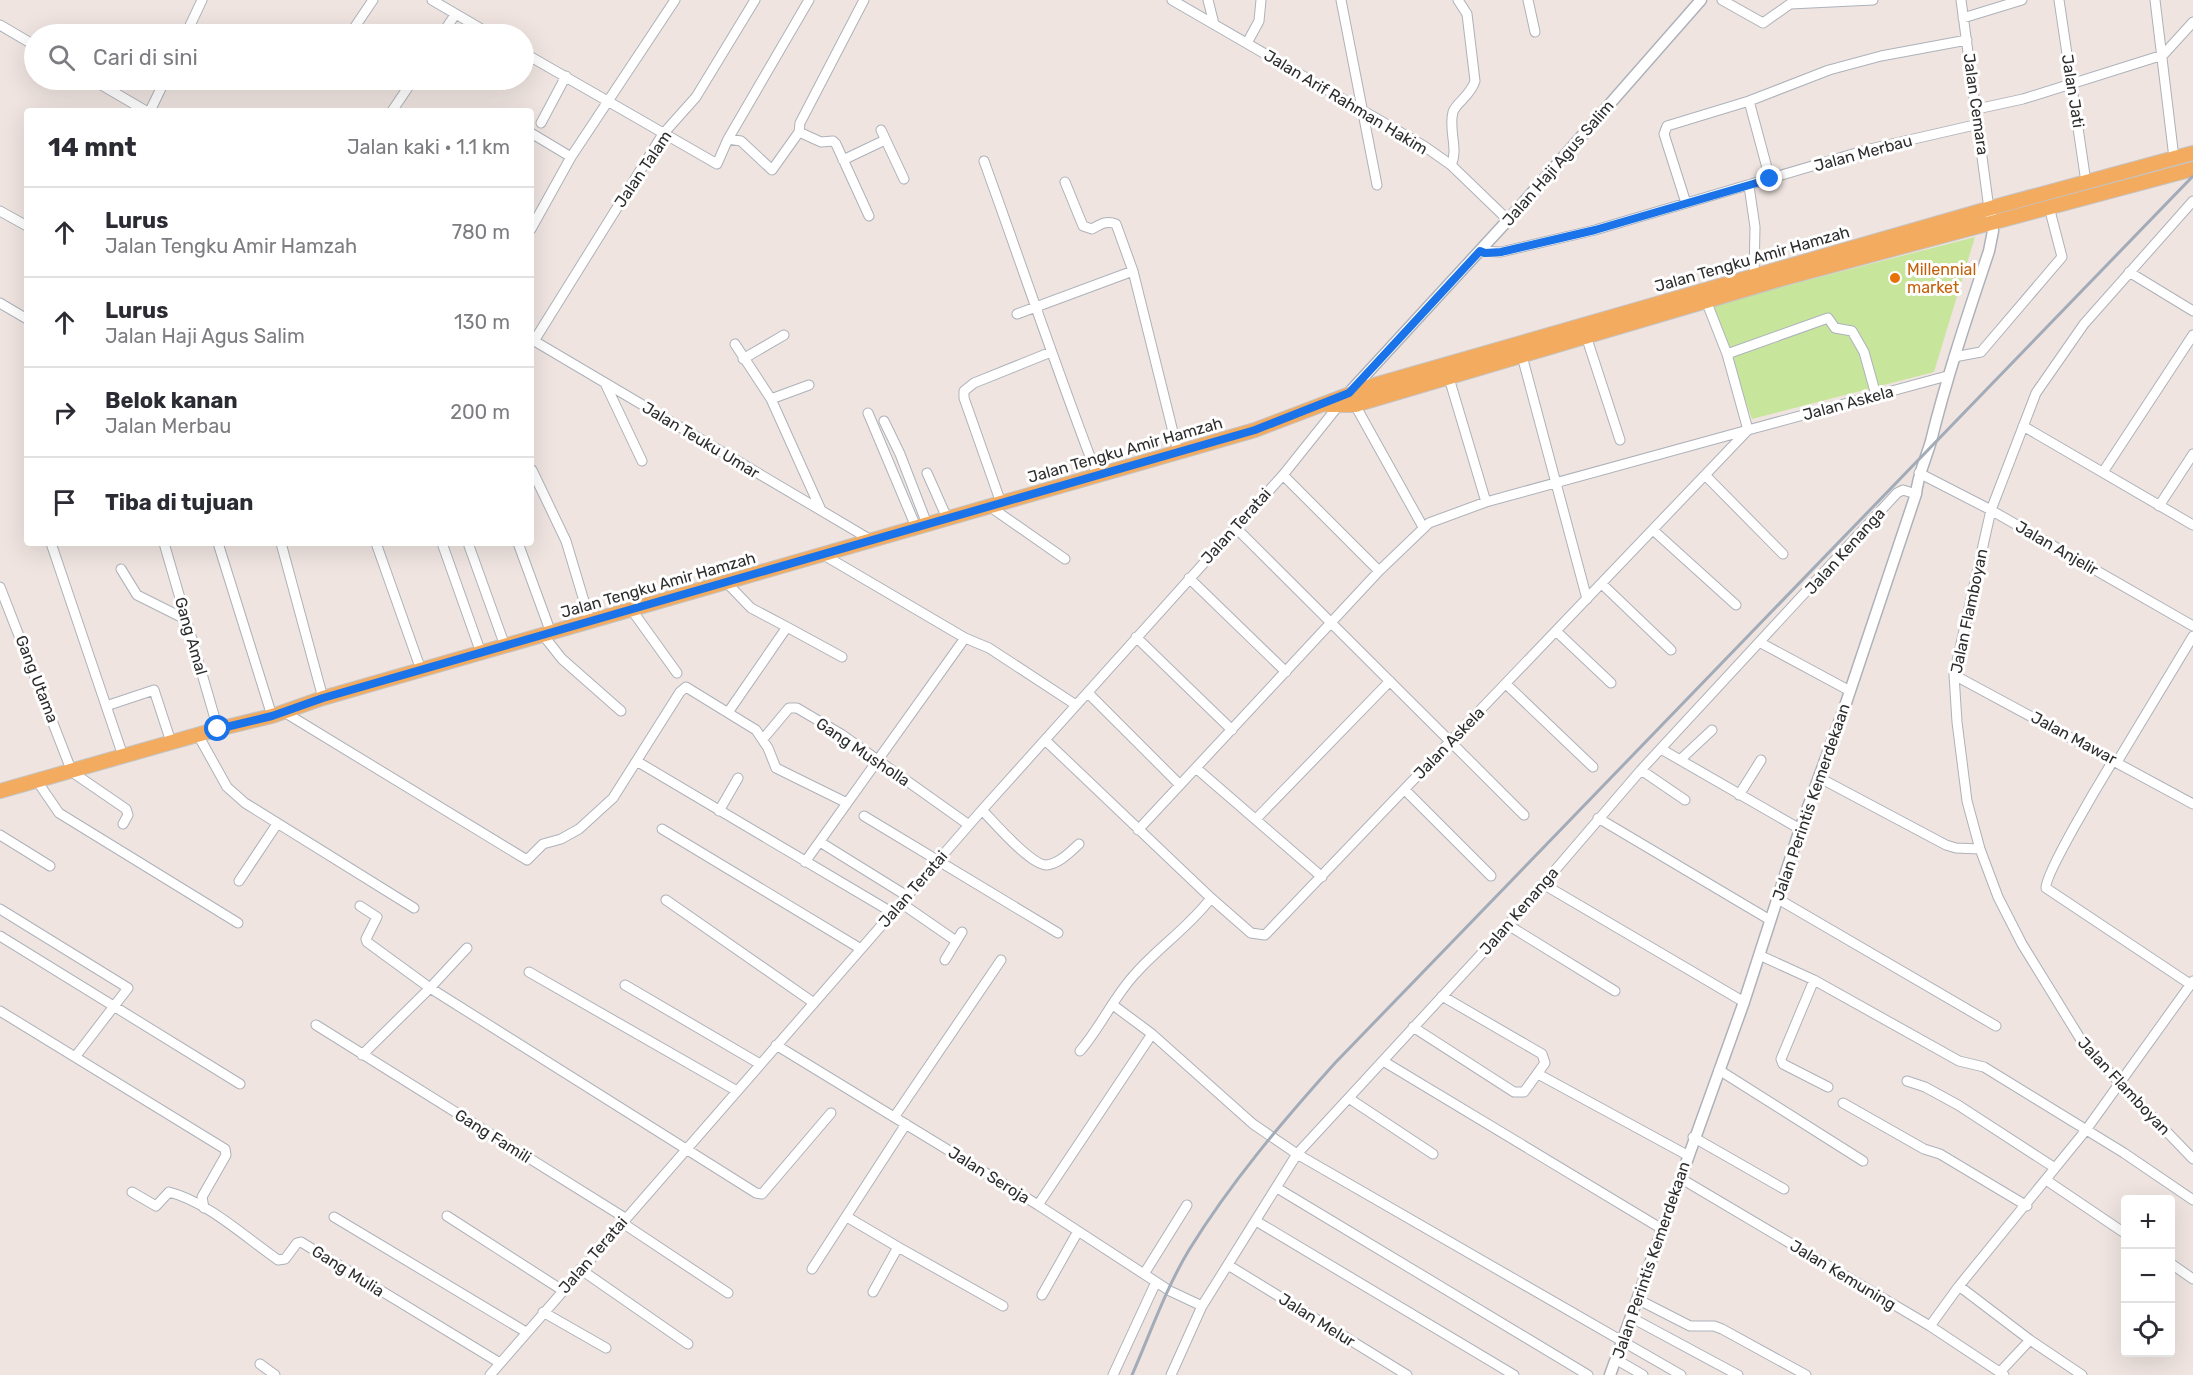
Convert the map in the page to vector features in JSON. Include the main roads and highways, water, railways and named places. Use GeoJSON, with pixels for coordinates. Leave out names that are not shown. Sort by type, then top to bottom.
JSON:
{"type":"FeatureCollection","features":[{"type":"Feature","properties":{"kind":"main road","name":"Jalan Tengku Amir Hamzah"},"geometry":{"type":"LineString","coordinates":[[0,791],[278,714],[323,698],[1255,430],[1323,405],[1449,378],[1586,336],[1754,276],[2193,153]]}},
{"type":"Feature","properties":{"kind":"main road","name":"Jalan Tengku Amir Hamzah"},"geometry":{"type":"LineString","coordinates":[[1323,405],[1339,405],[1352,399],[1704,295],[1993,223],[2193,169]]}},
{"type":"Feature","properties":{"kind":"railway"},"geometry":{"type":"LineString","coordinates":[[1132,1375],[1166,1295],[1189,1250],[1240,1177],[1315,1085],[2193,176]]}},
{"type":"Feature","properties":{"kind":"place","name":"Millennial market"},"geometry":{"type":"Point","coordinates":[1895,278]}}]}
